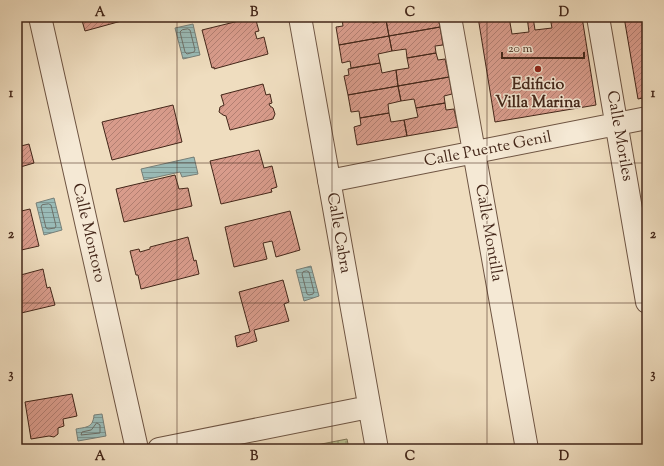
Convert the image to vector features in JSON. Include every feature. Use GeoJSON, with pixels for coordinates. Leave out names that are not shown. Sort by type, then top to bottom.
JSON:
{"type":"FeatureCollection","features":[{"type":"Feature","properties":{"kind":"street","name":"Calle Montoro"},"geometry":{"type":"LineString","coordinates":[[40,17],[137,449]]}},
{"type":"Feature","properties":{"kind":"street","name":"Calle Cabra"},"geometry":{"type":"LineString","coordinates":[[300,17],[377,449]]}},
{"type":"Feature","properties":{"kind":"street","name":"Calle Montilla"},"geometry":{"type":"LineString","coordinates":[[450,17],[527,449]]}},
{"type":"Feature","properties":{"kind":"street","name":"Calle Moriles"},"geometry":{"type":"LineString","coordinates":[[598,17],[647,302]]}},
{"type":"Feature","properties":{"kind":"street","name":"Calle Puente Genil"},"geometry":{"type":"LineString","coordinates":[[329,181],[647,118]]}},
{"type":"Feature","properties":{"kind":"street"},"geometry":{"type":"LineString","coordinates":[[159,449],[369,407]]}},
{"type":"Feature","properties":{"kind":"green space"},"geometry":{"type":"Polygon","coordinates":[[[347,439],[349,449],[296,449],[347,439]]]}},
{"type":"Feature","properties":{"kind":"water"},"geometry":{"type":"Polygon","coordinates":[[[193,24],[200,55],[183,59],[175,28],[193,24]]]}},
{"type":"Feature","properties":{"kind":"water"},"geometry":{"type":"Polygon","coordinates":[[[194,157],[198,174],[182,177],[180,172],[144,180],[141,169],[194,157]]]}},
{"type":"Feature","properties":{"kind":"water"},"geometry":{"type":"Polygon","coordinates":[[[54,198],[62,230],[44,235],[36,203],[54,198]]]}},
{"type":"Feature","properties":{"kind":"water"},"geometry":{"type":"Polygon","coordinates":[[[311,266],[319,296],[304,301],[296,270],[311,266]]]}},
{"type":"Feature","properties":{"kind":"water"},"geometry":{"type":"Polygon","coordinates":[[[102,414],[106,436],[78,441],[76,429],[91,425],[94,415],[102,414]]]}},
{"type":"Feature","properties":{"kind":"building"},"geometry":{"type":"Polygon","coordinates":[[[81,17],[136,17],[85,31],[81,17]]]}},
{"type":"Feature","properties":{"kind":"building"},"geometry":{"type":"Polygon","coordinates":[[[255,17],[259,31],[255,32],[257,39],[264,37],[268,54],[214,69],[214,67],[212,68],[202,30],[255,17]]]}},
{"type":"Feature","properties":{"kind":"building"},"geometry":{"type":"Polygon","coordinates":[[[351,17],[372,17],[373,23],[386,20],[389,36],[339,45],[336,27],[343,26],[342,19],[351,17]]]}},
{"type":"Feature","properties":{"kind":"building"},"geometry":{"type":"Polygon","coordinates":[[[400,17],[438,17],[440,27],[389,36],[386,20],[400,17]]]}},
{"type":"Feature","properties":{"kind":"building","name":"Edificio Villa Marina"},"geometry":{"type":"Polygon","coordinates":[[[478,17],[509,17],[512,34],[529,32],[527,17],[533,17],[535,30],[552,28],[550,17],[582,17],[596,105],[495,122],[478,17]]]}},
{"type":"Feature","properties":{"kind":"building"},"geometry":{"type":"Polygon","coordinates":[[[624,17],[647,17],[647,97],[638,99],[624,17]]]}},
{"type":"Feature","properties":{"kind":"building"},"geometry":{"type":"Polygon","coordinates":[[[440,27],[443,45],[435,46],[436,53],[407,58],[406,49],[392,51],[389,36],[440,27]]]}},
{"type":"Feature","properties":{"kind":"building"},"geometry":{"type":"Polygon","coordinates":[[[389,36],[392,51],[378,54],[380,63],[351,68],[350,61],[342,63],[339,45],[389,36]]]}},
{"type":"Feature","properties":{"kind":"building"},"geometry":{"type":"Polygon","coordinates":[[[436,53],[438,60],[445,59],[449,77],[398,86],[396,70],[409,68],[407,58],[436,53]]]}},
{"type":"Feature","properties":{"kind":"building"},"geometry":{"type":"Polygon","coordinates":[[[380,63],[382,73],[396,70],[398,86],[348,95],[344,76],[349,75],[348,69],[380,63]]]}},
{"type":"Feature","properties":{"kind":"building"},"geometry":{"type":"Polygon","coordinates":[[[449,77],[452,94],[444,96],[445,103],[416,108],[414,99],[401,101],[398,86],[449,77]]]}},
{"type":"Feature","properties":{"kind":"building"},"geometry":{"type":"Polygon","coordinates":[[[263,84],[266,95],[270,94],[272,103],[269,104],[273,108],[275,114],[273,119],[230,130],[226,116],[219,112],[220,107],[224,105],[221,95],[263,84]]]}},
{"type":"Feature","properties":{"kind":"building"},"geometry":{"type":"Polygon","coordinates":[[[398,86],[401,101],[388,104],[389,113],[360,118],[359,111],[351,112],[348,95],[398,86]]]}},
{"type":"Feature","properties":{"kind":"building"},"geometry":{"type":"Polygon","coordinates":[[[445,103],[446,110],[454,109],[458,127],[407,136],[404,120],[418,117],[416,108],[445,103]]]}},
{"type":"Feature","properties":{"kind":"building"},"geometry":{"type":"Polygon","coordinates":[[[173,105],[182,142],[112,160],[102,122],[173,105]]]}},
{"type":"Feature","properties":{"kind":"building"},"geometry":{"type":"Polygon","coordinates":[[[389,113],[391,122],[404,120],[407,136],[357,145],[354,127],[361,125],[360,118],[389,113]]]}},
{"type":"Feature","properties":{"kind":"building"},"geometry":{"type":"Polygon","coordinates":[[[29,144],[34,163],[17,168],[17,147],[29,144]]]}},
{"type":"Feature","properties":{"kind":"building"},"geometry":{"type":"Polygon","coordinates":[[[259,150],[264,168],[272,166],[277,187],[271,189],[272,192],[221,204],[210,161],[259,150]]]}},
{"type":"Feature","properties":{"kind":"building"},"geometry":{"type":"Polygon","coordinates":[[[17,174],[20,185],[17,186],[17,174]]]}},
{"type":"Feature","properties":{"kind":"building"},"geometry":{"type":"Polygon","coordinates":[[[175,175],[179,189],[188,188],[192,206],[124,222],[116,189],[175,175]]]}},
{"type":"Feature","properties":{"kind":"building"},"geometry":{"type":"Polygon","coordinates":[[[30,209],[39,246],[17,251],[17,212],[30,209]]]}},
{"type":"Feature","properties":{"kind":"building"},"geometry":{"type":"Polygon","coordinates":[[[290,211],[300,250],[276,257],[272,241],[263,243],[267,259],[234,267],[225,227],[290,211]]]}},
{"type":"Feature","properties":{"kind":"building"},"geometry":{"type":"Polygon","coordinates":[[[188,237],[199,274],[141,289],[130,251],[139,249],[140,252],[150,249],[150,247],[188,237]]]}},
{"type":"Feature","properties":{"kind":"building"},"geometry":{"type":"Polygon","coordinates":[[[43,269],[47,288],[50,287],[55,305],[17,314],[17,276],[43,269]]]}},
{"type":"Feature","properties":{"kind":"building"},"geometry":{"type":"Polygon","coordinates":[[[283,280],[289,302],[284,304],[289,321],[254,330],[257,341],[237,347],[235,336],[250,332],[239,292],[283,280]]]}},
{"type":"Feature","properties":{"kind":"building"},"geometry":{"type":"Polygon","coordinates":[[[72,394],[77,416],[63,419],[64,426],[58,428],[58,434],[54,437],[49,436],[31,439],[25,402],[72,394]]]}},
{"type":"Feature","properties":{"kind":"place","name":"Edificio Villa Marina"},"geometry":{"type":"Point","coordinates":[538,69]}}]}
